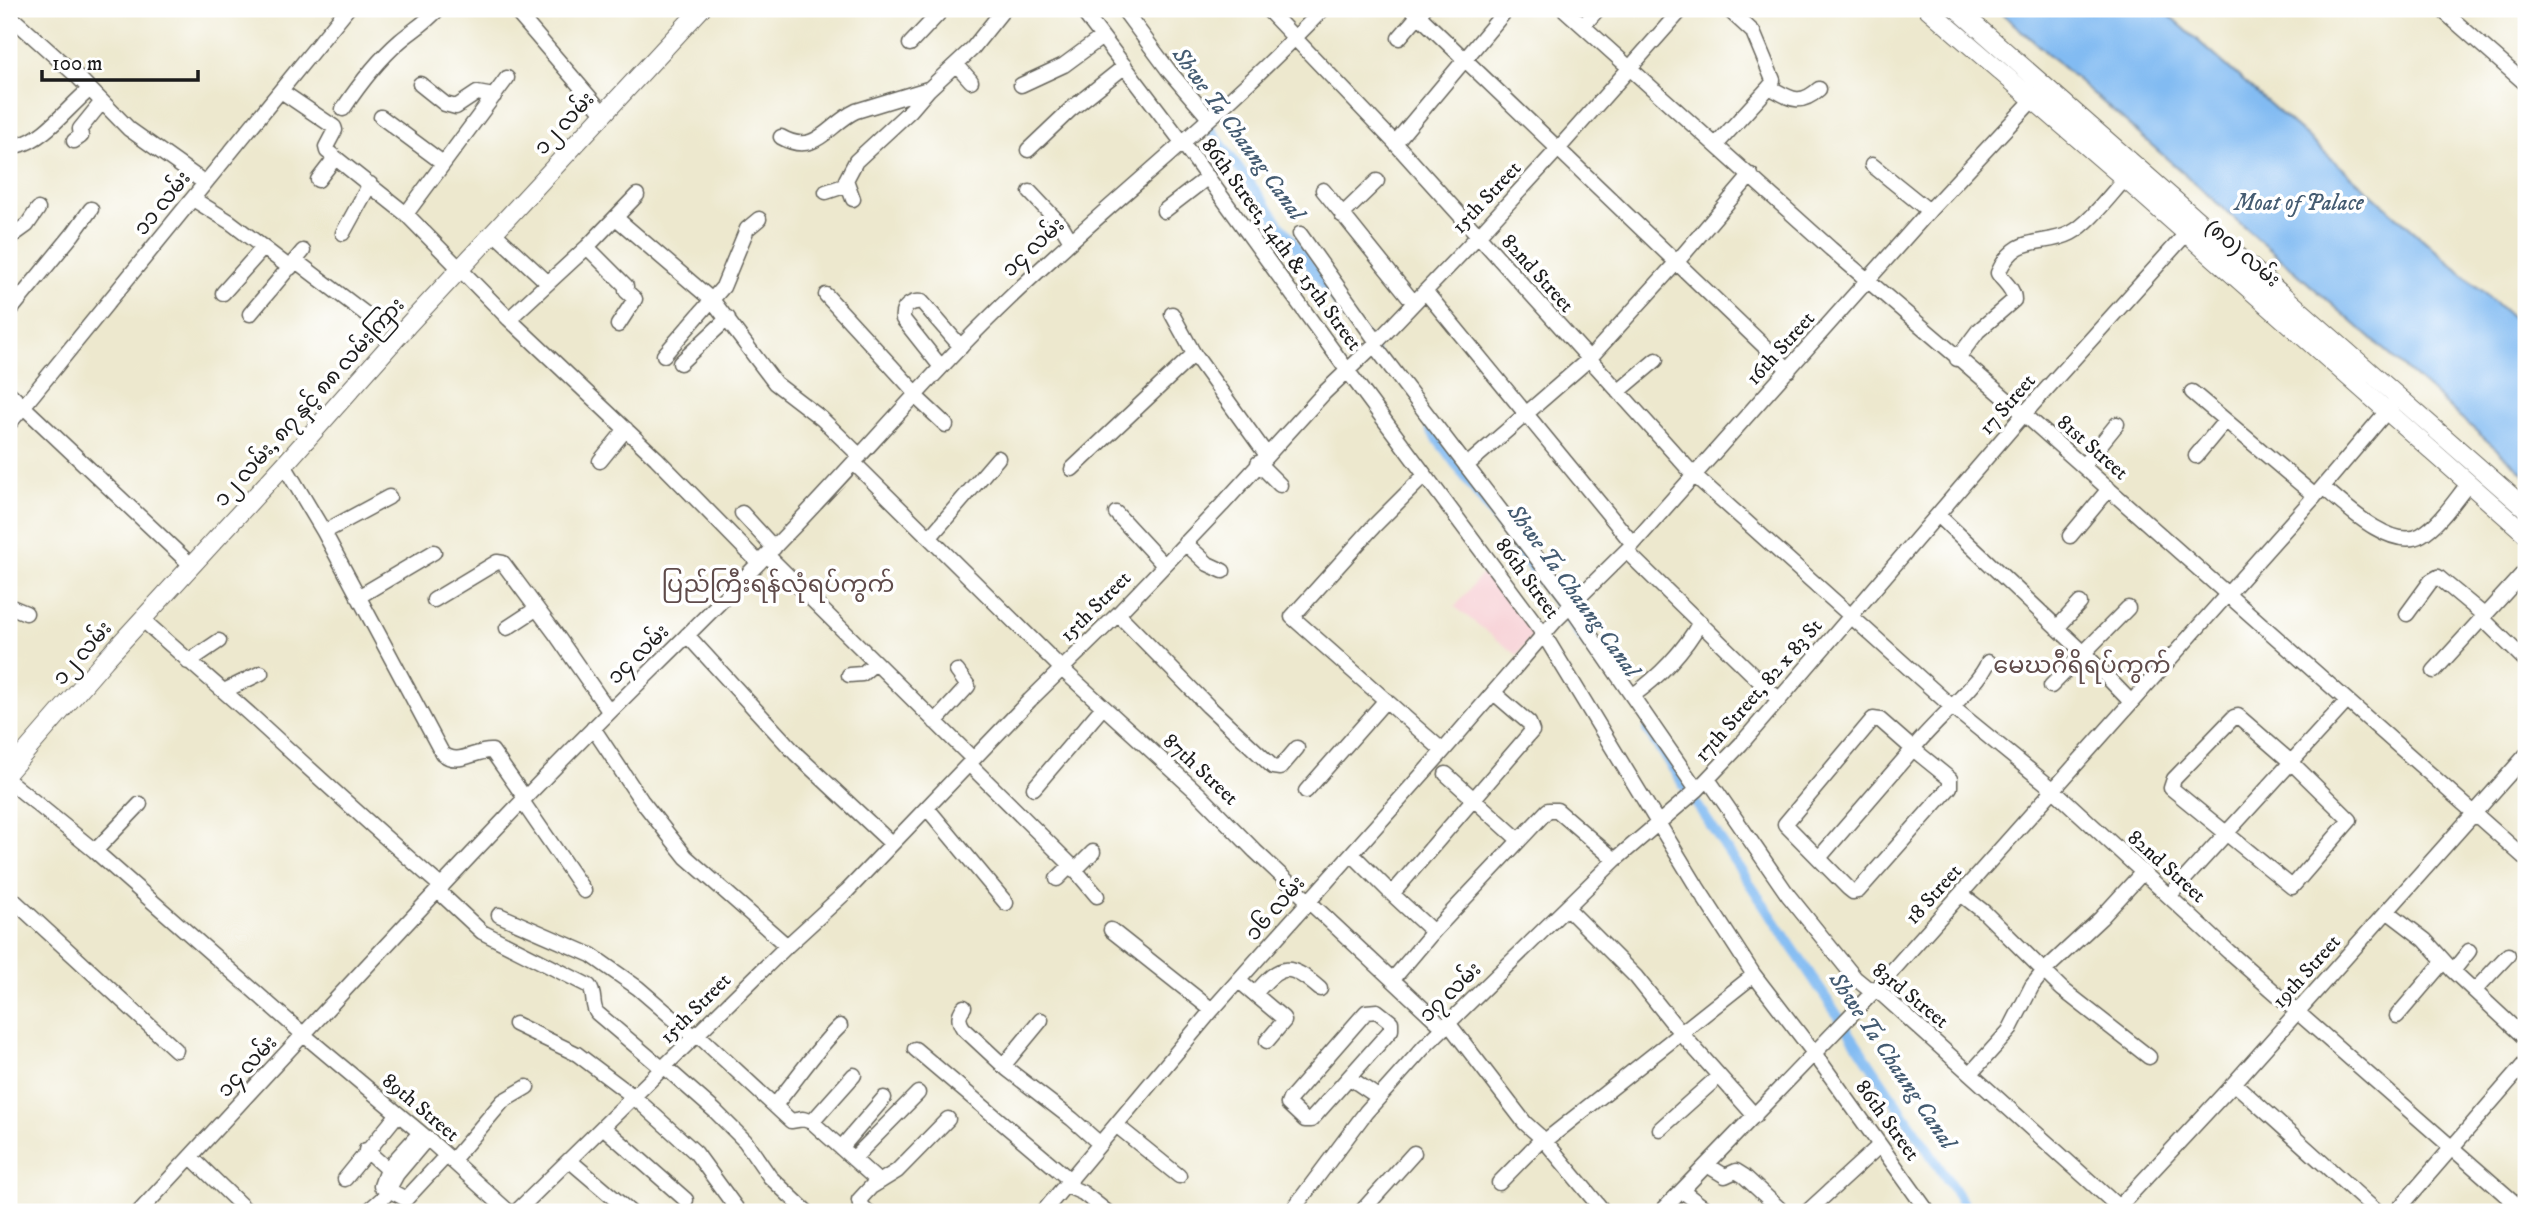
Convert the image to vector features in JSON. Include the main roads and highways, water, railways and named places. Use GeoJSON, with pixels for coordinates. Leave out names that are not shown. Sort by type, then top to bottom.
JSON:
{"type":"FeatureCollection","features":[{"type":"Feature","properties":{"kind":"main road","name":"၁၂ လမ်း"},"geometry":{"type":"LineString","coordinates":[[461,268],[701,9]]}},
{"type":"Feature","properties":{"kind":"main road","name":"(၈၀) လမ်း"},"geometry":{"type":"LineString","coordinates":[[1928,9],[2039,93],[2394,404],[2526,509]]}},
{"type":"Feature","properties":{"kind":"main road","name":"(၈၀) လမ်း"},"geometry":{"type":"LineString","coordinates":[[1957,9],[2125,179],[2192,227]]}},
{"type":"Feature","properties":{"kind":"main road","name":"၁၂ လမ်း, ၈၇ နှင့် ၈၈ လမ်းကြား"},"geometry":{"type":"LineString","coordinates":[[192,566],[461,268]]}},
{"type":"Feature","properties":{"kind":"main road","name":"(၈၀) လမ်း"},"geometry":{"type":"LineString","coordinates":[[2394,404],[2469,483],[2526,534]]}},
{"type":"Feature","properties":{"kind":"main road","name":"၁၂ လမ်း"},"geometry":{"type":"LineString","coordinates":[[9,771],[192,566]]}},
{"type":"Feature","properties":{"kind":"water","name":"Moat of Palace"},"geometry":{"type":"Polygon","coordinates":[[[1997,9],[2162,9],[2526,330],[2526,475],[1997,9]]]}},
{"type":"Feature","properties":{"kind":"waterway","name":"Shwe Ta Chaung Canal"},"geometry":{"type":"LineString","coordinates":[[1202,118],[1375,354]]}},
{"type":"Feature","properties":{"kind":"waterway","name":"Shwe Ta Chaung Canal"},"geometry":{"type":"LineString","coordinates":[[1430,429],[1604,667]]}},
{"type":"Feature","properties":{"kind":"waterway","name":"Shwe Ta Chaung Canal"},"geometry":{"type":"LineString","coordinates":[[1647,730],[1969,1212]]}},
{"type":"Feature","properties":{"kind":"district","name":"ပြည်ကြီးရန်လုံရပ်ကွက်"},"geometry":{"type":"Point","coordinates":[778,584]}},
{"type":"Feature","properties":{"kind":"district","name":"မေဃဂီရိရပ်ကွက်"},"geometry":{"type":"Point","coordinates":[2082,665]}}]}
